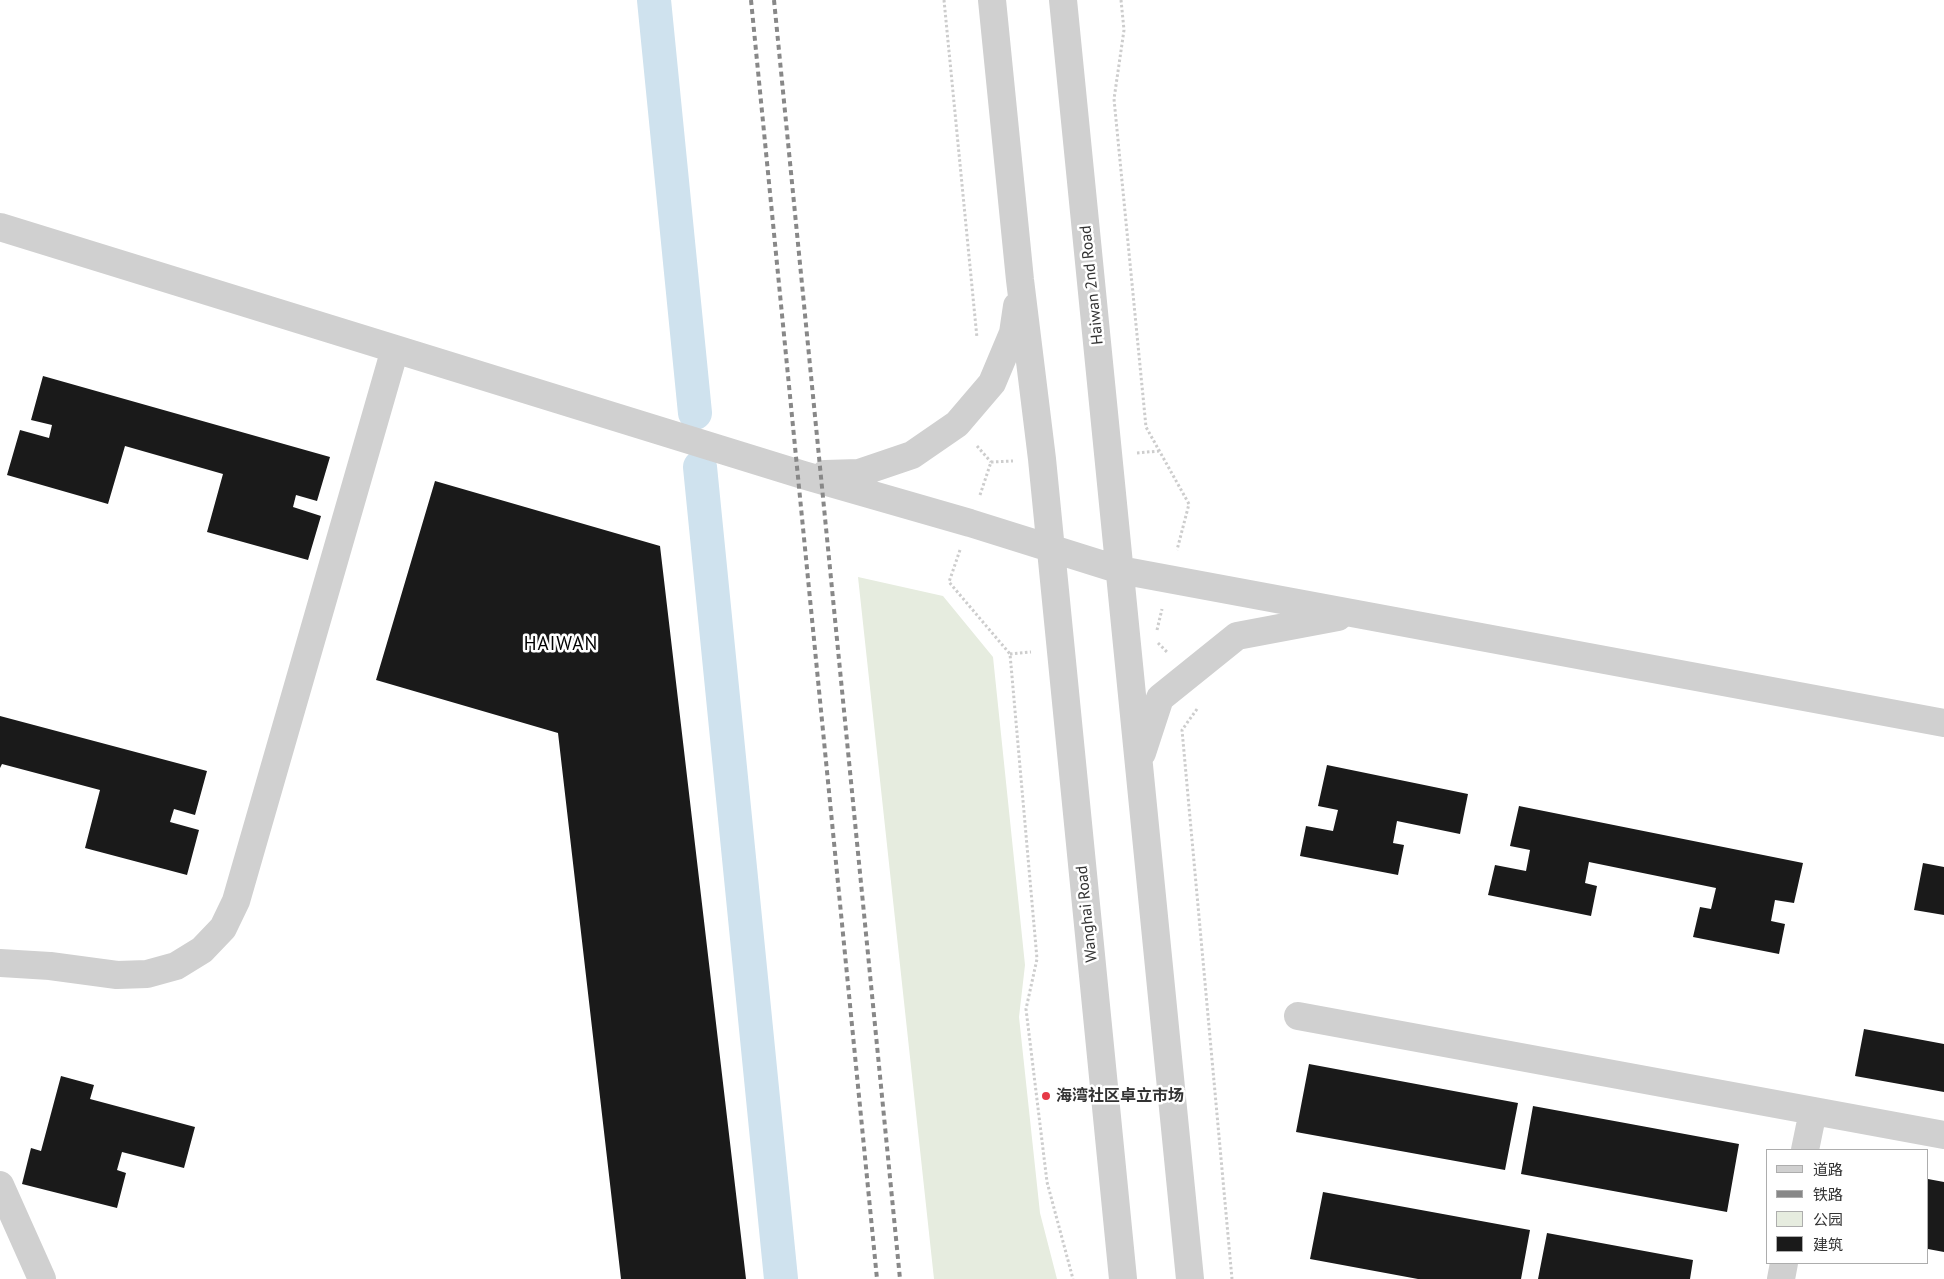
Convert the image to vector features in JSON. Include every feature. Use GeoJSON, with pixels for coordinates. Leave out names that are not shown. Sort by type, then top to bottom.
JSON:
{"type":"FeatureCollection","features":[{"type":"Feature","properties":{"kind":"street"},"geometry":{"type":"LineString","coordinates":[[992,0],[1020,280],[1051,548]]}},
{"type":"Feature","properties":{"kind":"street","name":"Haiwan 2nd Road"},"geometry":{"type":"LineString","coordinates":[[1064,0],[1120,570]]}},
{"type":"Feature","properties":{"kind":"street"},"geometry":{"type":"LineString","coordinates":[[0,227],[804,475],[1120,570],[1944,723]]}},
{"type":"Feature","properties":{"kind":"street"},"geometry":{"type":"LineString","coordinates":[[804,475],[859,473],[912,455],[958,424],[992,383],[1013,333],[1020,280]]}},
{"type":"Feature","properties":{"kind":"street"},"geometry":{"type":"LineString","coordinates":[[0,963],[50,966],[116,975],[147,974],[176,966],[202,950],[223,928],[236,901],[395,348]]}},
{"type":"Feature","properties":{"kind":"street","name":"Wanghai Road"},"geometry":{"type":"LineString","coordinates":[[1051,548],[1123,1279]]}},
{"type":"Feature","properties":{"kind":"street"},"geometry":{"type":"LineString","coordinates":[[1120,570],[1190,1279]]}},
{"type":"Feature","properties":{"kind":"street"},"geometry":{"type":"LineString","coordinates":[[1139,764],[1160,698],[1237,636],[1354,614]]}},
{"type":"Feature","properties":{"kind":"street"},"geometry":{"type":"LineString","coordinates":[[1298,1016],[1944,1135]]}},
{"type":"Feature","properties":{"kind":"street"},"geometry":{"type":"LineString","coordinates":[[1805,1149],[1813,1111]]}},
{"type":"Feature","properties":{"kind":"street"},"geometry":{"type":"LineString","coordinates":[[0,1186],[42,1279]]}},
{"type":"Feature","properties":{"kind":"street"},"geometry":{"type":"LineString","coordinates":[[1781,1279],[1784,1264]]}},
{"type":"Feature","properties":{"kind":"path"},"geometry":{"type":"LineString","coordinates":[[944,0],[978,343]]}},
{"type":"Feature","properties":{"kind":"path"},"geometry":{"type":"LineString","coordinates":[[1121,0],[1124,30],[1114,99],[1146,427],[1189,504]]}},
{"type":"Feature","properties":{"kind":"path"},"geometry":{"type":"LineString","coordinates":[[1109,455],[1159,451]]}},
{"type":"Feature","properties":{"kind":"path"},"geometry":{"type":"LineString","coordinates":[[991,462],[1042,459]]}},
{"type":"Feature","properties":{"kind":"path"},"geometry":{"type":"LineString","coordinates":[[949,582],[1010,654],[1037,958],[1026,1008],[1048,1182],[1073,1279]]}},
{"type":"Feature","properties":{"kind":"path"},"geometry":{"type":"LineString","coordinates":[[1199,707],[1182,730],[1232,1279]]}},
{"type":"Feature","properties":{"kind":"green space"},"geometry":{"type":"Polygon","coordinates":[[[858,577],[943,596],[993,657],[1025,965],[1019,1017],[1040,1213],[1057,1279],[934,1279],[858,577]]]}},
{"type":"Feature","properties":{"kind":"building"},"geometry":{"type":"Polygon","coordinates":[[[43,376],[330,457],[317,501],[296,495],[293,507],[321,516],[308,560],[207,532],[223,474],[125,446],[108,504],[7,475],[20,430],[49,438],[52,425],[31,420],[43,376]]]}},
{"type":"Feature","properties":{"kind":"building"},"geometry":{"type":"Polygon","coordinates":[[[435,481],[660,546],[746,1279],[621,1279],[558,733],[376,680],[435,481]]]}},
{"type":"Feature","properties":{"kind":"building"},"geometry":{"type":"Polygon","coordinates":[[[0,716],[207,771],[195,815],[174,809],[170,822],[199,830],[187,875],[85,848],[100,790],[2,764],[0,768],[0,716]]]}},
{"type":"Feature","properties":{"kind":"building"},"geometry":{"type":"Polygon","coordinates":[[[1327,765],[1468,794],[1460,834],[1397,821],[1393,843],[1404,845],[1398,875],[1300,856],[1306,826],[1333,831],[1338,810],[1318,806],[1327,765]]]}},
{"type":"Feature","properties":{"kind":"building"},"geometry":{"type":"Polygon","coordinates":[[[1519,806],[1803,863],[1794,903],[1775,900],[1771,921],[1785,924],[1779,954],[1693,937],[1700,907],[1711,909],[1716,888],[1589,862],[1585,883],[1597,886],[1591,916],[1488,895],[1495,865],[1526,871],[1530,850],[1510,846],[1519,806]]]}},
{"type":"Feature","properties":{"kind":"building"},"geometry":{"type":"Polygon","coordinates":[[[1923,863],[1944,867],[1944,915],[1914,910],[1923,863]]]}},
{"type":"Feature","properties":{"kind":"building"},"geometry":{"type":"Polygon","coordinates":[[[1864,1029],[1944,1044],[1944,1092],[1855,1076],[1864,1029]]]}},
{"type":"Feature","properties":{"kind":"building"},"geometry":{"type":"Polygon","coordinates":[[[1309,1064],[1518,1103],[1505,1170],[1296,1132],[1309,1064]]]}},
{"type":"Feature","properties":{"kind":"building"},"geometry":{"type":"Polygon","coordinates":[[[61,1076],[94,1085],[90,1099],[195,1127],[184,1168],[122,1152],[117,1170],[126,1173],[117,1208],[22,1184],[31,1148],[41,1151],[61,1076]]]}},
{"type":"Feature","properties":{"kind":"building"},"geometry":{"type":"Polygon","coordinates":[[[1533,1106],[1739,1144],[1727,1212],[1521,1174],[1533,1106]]]}},
{"type":"Feature","properties":{"kind":"building"},"geometry":{"type":"Polygon","coordinates":[[[1929,1179],[1944,1182],[1944,1252],[1929,1249],[1929,1179]]]}},
{"type":"Feature","properties":{"kind":"building"},"geometry":{"type":"Polygon","coordinates":[[[1323,1192],[1530,1230],[1521,1279],[1418,1279],[1310,1259],[1323,1192]]]}},
{"type":"Feature","properties":{"kind":"building"},"geometry":{"type":"Polygon","coordinates":[[[1547,1233],[1693,1260],[1690,1279],[1538,1279],[1547,1233]]]}},
{"type":"Feature","properties":{"kind":"waterway"},"geometry":{"type":"LineString","coordinates":[[654,0],[695,413]]}},
{"type":"Feature","properties":{"kind":"waterway"},"geometry":{"type":"LineString","coordinates":[[700,467],[781,1279]]}},
{"type":"Feature","properties":{"kind":"railway"},"geometry":{"type":"LineString","coordinates":[[751,0],[877,1279]]}},
{"type":"Feature","properties":{"kind":"railway"},"geometry":{"type":"LineString","coordinates":[[774,0],[900,1279]]}},
{"type":"Feature","properties":{"kind":"place","name":"海湾社区卓立市场"},"geometry":{"type":"Point","coordinates":[1046,1096]}},
{"type":"Feature","properties":{"kind":"district","name":"HAIWAN"},"geometry":{"type":"Point","coordinates":[561,645]}}]}
